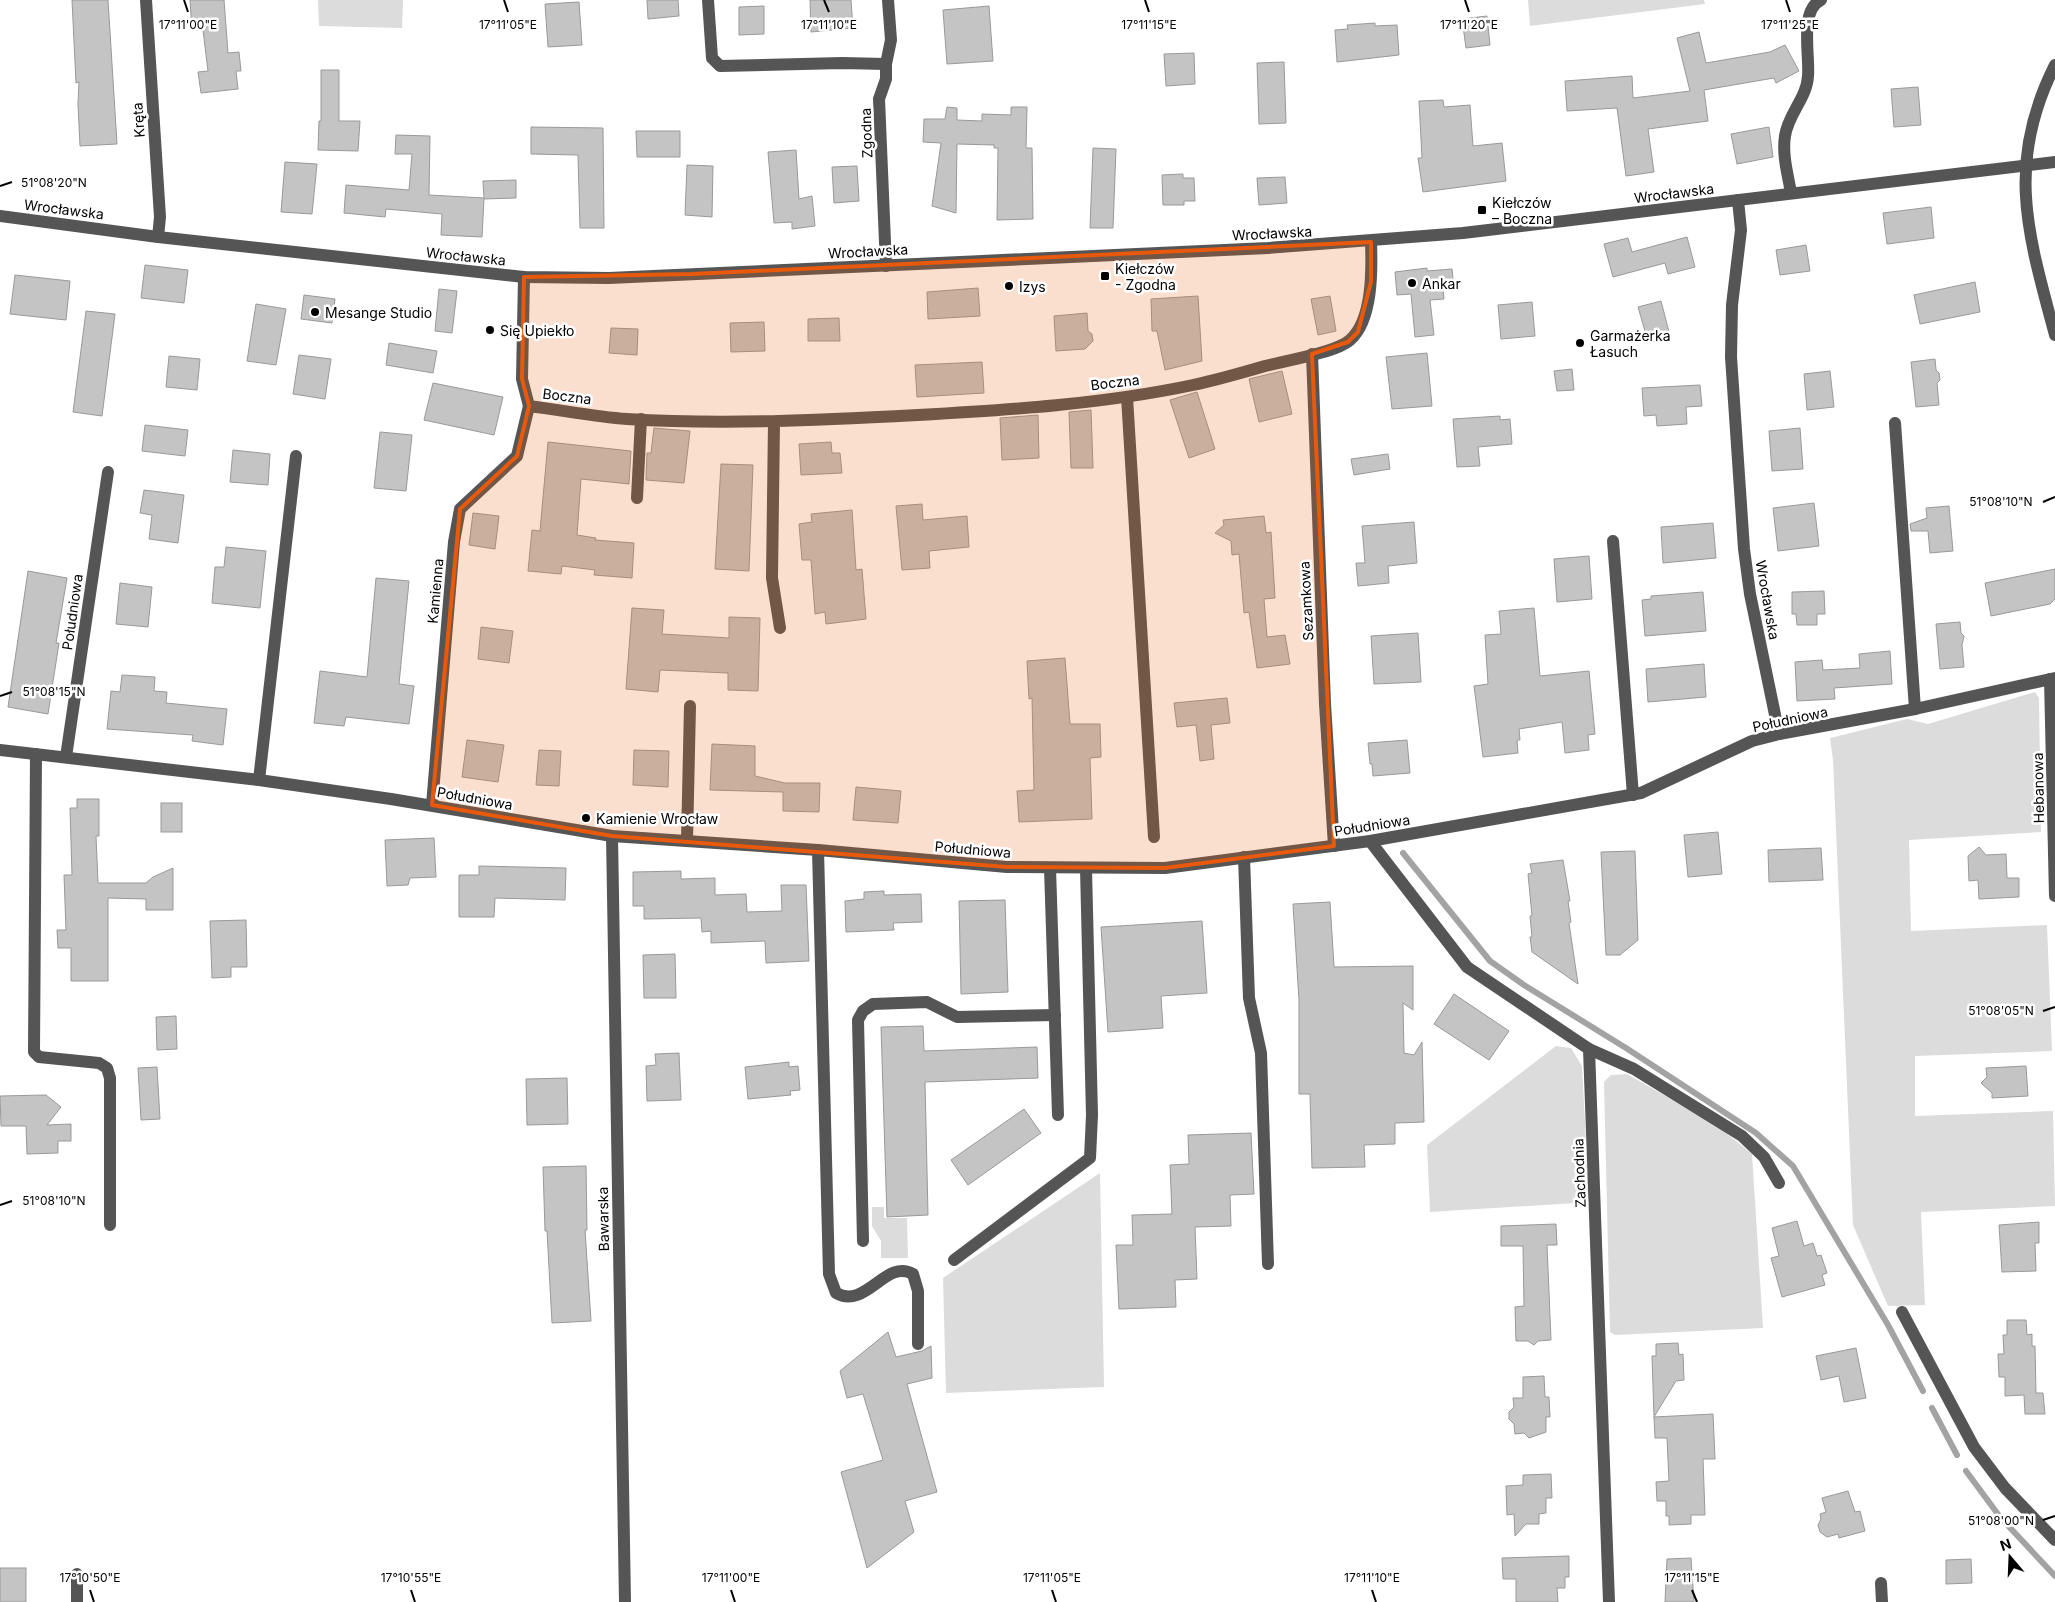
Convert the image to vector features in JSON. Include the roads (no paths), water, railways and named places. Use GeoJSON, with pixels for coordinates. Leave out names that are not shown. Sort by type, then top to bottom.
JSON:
{"type":"FeatureCollection","features":[{"type":"Feature","properties":{"kind":"street","name":"Kręta"},"geometry":{"type":"LineString","coordinates":[[146,0],[160,217],[158,237]]}},
{"type":"Feature","properties":{"kind":"street"},"geometry":{"type":"LineString","coordinates":[[708,0],[712,58],[720,66],[842,62],[886,64]]}},
{"type":"Feature","properties":{"kind":"street","name":"Zgodna"},"geometry":{"type":"LineString","coordinates":[[886,266],[879,99],[886,79],[886,64],[891,40],[888,0]]}},
{"type":"Feature","properties":{"kind":"street"},"geometry":{"type":"LineString","coordinates":[[1791,194],[1785,155],[1785,136],[1788,123],[1807,86],[1807,29],[1810,11],[1821,0]]}},
{"type":"Feature","properties":{"kind":"street"},"geometry":{"type":"LineString","coordinates":[[2055,65],[2036,111],[2024,164],[2029,230],[2055,335]]}},
{"type":"Feature","properties":{"kind":"street","name":"Wrocławska"},"geometry":{"type":"LineString","coordinates":[[0,216],[158,237],[524,277],[609,278],[1371,242],[1791,194],[2024,164],[2055,162]]}},
{"type":"Feature","properties":{"kind":"street","name":"Wrocławska"},"geometry":{"type":"LineString","coordinates":[[1738,200],[1741,230],[1732,305],[1731,357],[1744,549],[1750,594],[1779,734]]}},
{"type":"Feature","properties":{"kind":"street","name":"Boczna"},"geometry":{"type":"LineString","coordinates":[[524,277],[522,379],[529,406],[641,419],[774,422],[1005,410],[1127,397],[1194,385],[1312,354],[1348,342],[1358,332],[1367,306],[1371,282],[1371,242]]}},
{"type":"Feature","properties":{"kind":"street","name":"Sezamkowa"},"geometry":{"type":"LineString","coordinates":[[1312,354],[1325,694],[1334,846]]}},
{"type":"Feature","properties":{"kind":"street"},"geometry":{"type":"LineString","coordinates":[[1127,397],[1154,837]]}},
{"type":"Feature","properties":{"kind":"street","name":"Kamienna"},"geometry":{"type":"LineString","coordinates":[[432,805],[454,542],[460,509],[517,456],[529,406]]}},
{"type":"Feature","properties":{"kind":"street"},"geometry":{"type":"LineString","coordinates":[[637,498],[641,419]]}},
{"type":"Feature","properties":{"kind":"street"},"geometry":{"type":"LineString","coordinates":[[774,422],[772,578],[780,628]]}},
{"type":"Feature","properties":{"kind":"street"},"geometry":{"type":"LineString","coordinates":[[1895,424],[1915,709]]}},
{"type":"Feature","properties":{"kind":"street"},"geometry":{"type":"LineString","coordinates":[[259,780],[296,456]]}},
{"type":"Feature","properties":{"kind":"street","name":"Południowa"},"geometry":{"type":"LineString","coordinates":[[66,757],[108,472]]}},
{"type":"Feature","properties":{"kind":"street"},"geometry":{"type":"LineString","coordinates":[[1613,541],[1633,795]]}},
{"type":"Feature","properties":{"kind":"street","name":"Południowa"},"geometry":{"type":"LineString","coordinates":[[0,750],[259,780],[432,805],[612,836],[818,850],[1007,867],[1165,868],[1370,841],[1633,795],[1752,742],[1779,734],[1915,709],[2052,679]]}},
{"type":"Feature","properties":{"kind":"street","name":"Hebanowa"},"geometry":{"type":"LineString","coordinates":[[2052,679],[2055,896]]}},
{"type":"Feature","properties":{"kind":"street"},"geometry":{"type":"LineString","coordinates":[[687,841],[690,706]]}},
{"type":"Feature","properties":{"kind":"street"},"geometry":{"type":"LineString","coordinates":[[36,754],[34,1052],[39,1057],[99,1063],[106,1068],[110,1078],[110,1224]]}},
{"type":"Feature","properties":{"kind":"street","name":"Bawarska"},"geometry":{"type":"LineString","coordinates":[[612,836],[625,1602]]}},
{"type":"Feature","properties":{"kind":"street"},"geometry":{"type":"LineString","coordinates":[[1370,841],[1467,967],[1589,1049],[1634,1069],[1742,1136],[1764,1157],[1779,1183]]}},
{"type":"Feature","properties":{"kind":"street"},"geometry":{"type":"LineString","coordinates":[[818,850],[829,1262],[832,1284],[836,1293],[842,1296],[861,1294],[896,1271],[908,1271],[913,1274],[918,1291],[918,1344]]}},
{"type":"Feature","properties":{"kind":"street"},"geometry":{"type":"LineString","coordinates":[[1244,857],[1249,998],[1261,1053],[1268,1264]]}},
{"type":"Feature","properties":{"kind":"street"},"geometry":{"type":"LineString","coordinates":[[1050,868],[1058,1115]]}},
{"type":"Feature","properties":{"kind":"street"},"geometry":{"type":"LineString","coordinates":[[954,1260],[1090,1158],[1092,1105],[1086,869]]}},
{"type":"Feature","properties":{"kind":"street"},"geometry":{"type":"LineString","coordinates":[[864,1241],[858,1020],[863,1012],[873,1004],[927,1002],[957,1017],[1056,1015]]}},
{"type":"Feature","properties":{"kind":"street","name":"Zachodnia"},"geometry":{"type":"LineString","coordinates":[[1589,1049],[1609,1602]]}},
{"type":"Feature","properties":{"kind":"street"},"geometry":{"type":"LineString","coordinates":[[1902,1312],[1974,1447],[2005,1488],[2055,1540]]}},
{"type":"Feature","properties":{"kind":"street"},"geometry":{"type":"LineString","coordinates":[[76,1574],[77,1602]]}},
{"type":"Feature","properties":{"kind":"street"},"geometry":{"type":"LineString","coordinates":[[1881,1583],[1882,1602]]}},
{"type":"Feature","properties":{"kind":"waterway"},"geometry":{"type":"LineString","coordinates":[[1403,853],[1490,961],[1524,985],[1626,1048],[1756,1133],[1793,1166],[1888,1325],[1923,1391]]}},
{"type":"Feature","properties":{"kind":"waterway"},"geometry":{"type":"LineString","coordinates":[[1932,1408],[1957,1455]]}},
{"type":"Feature","properties":{"kind":"waterway"},"geometry":{"type":"LineString","coordinates":[[1966,1471],[2000,1517],[2055,1576]]}},
{"type":"Feature","properties":{"kind":"place","name":"Kiełczów – Boczna"},"geometry":{"type":"Point","coordinates":[1482,210]}},
{"type":"Feature","properties":{"kind":"place","name":"Kiełczów - Zgodna"},"geometry":{"type":"Point","coordinates":[1105,276]}},
{"type":"Feature","properties":{"kind":"place","name":"Ankar"},"geometry":{"type":"Point","coordinates":[1412,283]}},
{"type":"Feature","properties":{"kind":"place","name":"Izys"},"geometry":{"type":"Point","coordinates":[1009,286]}},
{"type":"Feature","properties":{"kind":"place","name":"Mesange Studio"},"geometry":{"type":"Point","coordinates":[315,312]}},
{"type":"Feature","properties":{"kind":"place","name":"Się Upiekło"},"geometry":{"type":"Point","coordinates":[490,330]}},
{"type":"Feature","properties":{"kind":"place","name":"Garmażerka Łasuch"},"geometry":{"type":"Point","coordinates":[1580,343]}},
{"type":"Feature","properties":{"kind":"place","name":"Kamienie Wrocław"},"geometry":{"type":"Point","coordinates":[586,818]}}]}
